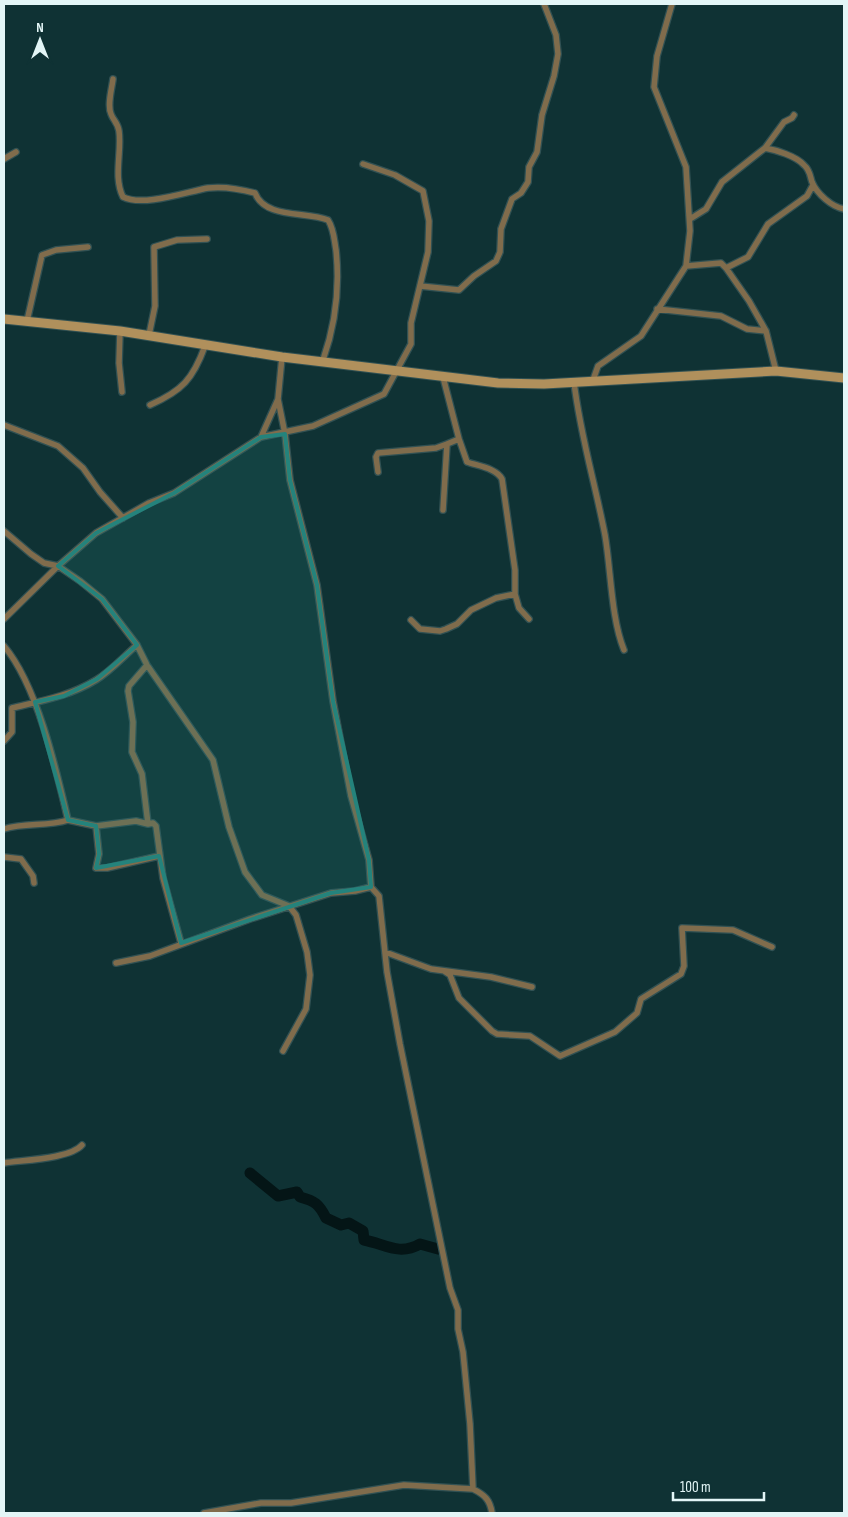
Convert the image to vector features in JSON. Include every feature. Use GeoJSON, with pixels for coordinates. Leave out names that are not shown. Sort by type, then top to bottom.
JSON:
{"type":"FeatureCollection","features":[{"type":"Feature","properties":{"kind":"street"},"geometry":{"type":"LineString","coordinates":[[420,286],[459,290],[474,276],[496,261],[500,252],[502,228],[512,199],[527,185],[531,160],[537,152],[542,115],[554,76],[558,45],[544,4]]}},
{"type":"Feature","properties":{"kind":"street"},"geometry":{"type":"LineString","coordinates":[[593,380],[598,366],[641,336],[686,266],[690,219],[686,167],[654,87],[657,56],[672,4]]}},
{"type":"Feature","properties":{"kind":"street"},"geometry":{"type":"LineString","coordinates":[[113,78],[111,112],[119,130],[119,183],[123,197],[139,200],[194,193],[208,188],[237,189],[255,193],[258,202],[270,209],[319,216],[328,220],[334,235],[338,278],[334,322],[323,360]]}},
{"type":"Feature","properties":{"kind":"street"},"geometry":{"type":"LineString","coordinates":[[690,219],[706,209],[722,182],[765,148],[784,122],[794,115]]}},
{"type":"Feature","properties":{"kind":"street"},"geometry":{"type":"LineString","coordinates":[[765,148],[804,165],[810,173],[813,184],[835,207],[844,209]]}},
{"type":"Feature","properties":{"kind":"street"},"geometry":{"type":"LineString","coordinates":[[4,159],[16,152]]}},
{"type":"Feature","properties":{"kind":"street"},"geometry":{"type":"LineString","coordinates":[[4,620],[85,542],[123,518],[149,503],[174,493],[261,437],[285,434],[313,426],[384,394],[411,344],[411,324],[428,252],[429,221],[424,195],[418,188],[395,175],[363,164]]}},
{"type":"Feature","properties":{"kind":"street"},"geometry":{"type":"LineString","coordinates":[[726,268],[748,257],[768,224],[806,196],[813,184]]}},
{"type":"Feature","properties":{"kind":"street"},"geometry":{"type":"LineString","coordinates":[[149,335],[155,306],[154,247],[177,240],[207,239]]}},
{"type":"Feature","properties":{"kind":"street"},"geometry":{"type":"LineString","coordinates":[[27,321],[42,255],[56,250],[88,248]]}},
{"type":"Feature","properties":{"kind":"street"},"geometry":{"type":"LineString","coordinates":[[686,266],[722,264],[726,268],[749,301],[766,331],[776,371]]}},
{"type":"Feature","properties":{"kind":"street"},"geometry":{"type":"LineString","coordinates":[[657,309],[720,316],[747,329],[766,331]]}},
{"type":"Feature","properties":{"kind":"street"},"geometry":{"type":"LineString","coordinates":[[4,319],[120,331],[282,357],[323,360],[498,383],[574,382],[776,371],[844,378]]}},
{"type":"Feature","properties":{"kind":"street"},"geometry":{"type":"LineString","coordinates":[[120,331],[119,363],[122,392]]}},
{"type":"Feature","properties":{"kind":"street"},"geometry":{"type":"LineString","coordinates":[[150,405],[175,393],[188,381],[198,367],[205,346]]}},
{"type":"Feature","properties":{"kind":"street"},"geometry":{"type":"LineString","coordinates":[[282,357],[278,399],[285,434],[290,480],[317,585],[333,701],[351,796],[369,860],[371,887],[378,896],[400,1044],[417,1119],[421,1151],[450,1288],[458,1310],[458,1329],[463,1352],[470,1424],[474,1489]]}},
{"type":"Feature","properties":{"kind":"street"},"geometry":{"type":"LineString","coordinates":[[443,377],[467,462],[499,473],[502,479],[515,570],[515,594],[519,608],[528,619]]}},
{"type":"Feature","properties":{"kind":"street"},"geometry":{"type":"LineString","coordinates":[[574,382],[579,424],[602,519],[618,629],[624,650]]}},
{"type":"Feature","properties":{"kind":"street"},"geometry":{"type":"LineString","coordinates":[[261,437],[278,399]]}},
{"type":"Feature","properties":{"kind":"street"},"geometry":{"type":"LineString","coordinates":[[4,424],[58,446],[83,468],[100,492],[123,518]]}},
{"type":"Feature","properties":{"kind":"street"},"geometry":{"type":"LineString","coordinates":[[378,472],[376,457],[378,453],[436,448],[459,439]]}},
{"type":"Feature","properties":{"kind":"street"},"geometry":{"type":"LineString","coordinates":[[442,510],[447,444]]}},
{"type":"Feature","properties":{"kind":"street"},"geometry":{"type":"LineString","coordinates":[[4,531],[44,563],[58,566],[102,599],[137,645],[147,665],[213,760],[229,827],[245,872],[262,895],[289,906],[296,915],[310,975],[306,1009],[283,1051]]}},
{"type":"Feature","properties":{"kind":"street"},"geometry":{"type":"LineString","coordinates":[[411,620],[420,629],[440,631],[457,624],[471,610],[479,606],[496,598],[515,594]]}},
{"type":"Feature","properties":{"kind":"street"},"geometry":{"type":"LineString","coordinates":[[4,741],[12,732],[13,718],[10,709],[64,696],[98,679],[137,645]]}},
{"type":"Feature","properties":{"kind":"street"},"geometry":{"type":"LineString","coordinates":[[4,646],[21,670],[24,682],[35,702],[68,820]]}},
{"type":"Feature","properties":{"kind":"street"},"geometry":{"type":"LineString","coordinates":[[147,665],[128,691],[133,722],[132,752],[142,774],[148,824]]}},
{"type":"Feature","properties":{"kind":"street"},"geometry":{"type":"LineString","coordinates":[[4,829],[21,825],[55,824],[68,820],[96,826],[136,821],[148,824],[153,823],[156,826],[163,878],[181,944]]}},
{"type":"Feature","properties":{"kind":"street"},"geometry":{"type":"LineString","coordinates":[[96,826],[99,854],[96,868],[107,868],[159,856]]}},
{"type":"Feature","properties":{"kind":"street"},"geometry":{"type":"LineString","coordinates":[[4,858],[21,859],[34,876],[34,883]]}},
{"type":"Feature","properties":{"kind":"street"},"geometry":{"type":"LineString","coordinates":[[116,963],[150,956],[289,906],[331,893],[355,891],[371,887]]}},
{"type":"Feature","properties":{"kind":"street"},"geometry":{"type":"LineString","coordinates":[[444,971],[450,975],[459,998],[492,1031],[497,1034],[530,1036],[560,1056],[615,1032],[637,1013],[641,999],[682,974],[684,966],[682,928],[733,930],[772,948]]}},
{"type":"Feature","properties":{"kind":"street"},"geometry":{"type":"LineString","coordinates":[[385,952],[431,969],[491,977],[532,987]]}},
{"type":"Feature","properties":{"kind":"street"},"geometry":{"type":"LineString","coordinates":[[4,1163],[66,1154],[78,1149],[82,1144]]}},
{"type":"Feature","properties":{"kind":"street"},"geometry":{"type":"LineString","coordinates":[[204,1513],[261,1503],[291,1503],[404,1485],[474,1489],[484,1494],[489,1500],[492,1513]]}},
{"type":"Feature","properties":{"kind":"highlighted area"},"geometry":{"type":"Polygon","coordinates":[[[285,434],[290,480],[317,585],[333,701],[369,860],[371,887],[331,893],[181,943],[159,856],[96,868],[99,854],[96,826],[68,820],[35,702],[64,696],[97,679],[137,645],[102,599],[58,566],[96,533],[174,493],[261,437],[285,434]]]}},
{"type":"Feature","properties":{"kind":"waterway"},"geometry":{"type":"LineString","coordinates":[[250,1173],[278,1196],[297,1192],[300,1197],[316,1204],[326,1218],[341,1225],[349,1223],[363,1231],[364,1240],[399,1249],[420,1244],[438,1249]]}}]}
